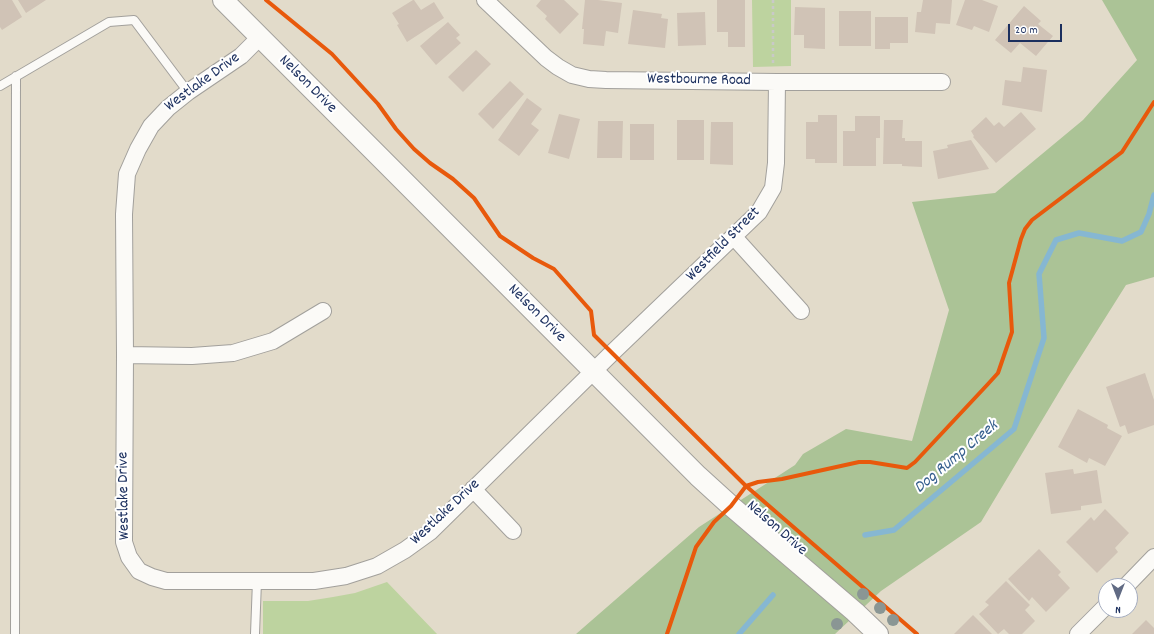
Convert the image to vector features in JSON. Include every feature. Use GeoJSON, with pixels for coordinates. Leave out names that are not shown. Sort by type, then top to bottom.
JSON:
{"type":"FeatureCollection","features":[{"type":"Feature","properties":{"kind":"street","name":"Nelson Drive"},"geometry":{"type":"LineString","coordinates":[[223,0],[698,476],[878,634]]}},
{"type":"Feature","properties":{"kind":"street","name":"Westbourne Road"},"geometry":{"type":"LineString","coordinates":[[485,0],[558,68],[572,75],[589,79],[606,80],[775,74],[942,82]]}},
{"type":"Feature","properties":{"kind":"street","name":"Westlake Drive"},"geometry":{"type":"LineString","coordinates":[[260,37],[241,56],[188,92],[168,108],[151,126],[138,149],[127,174],[124,214],[124,542],[129,557],[139,571],[166,581],[314,581],[346,576],[378,566],[405,550],[430,532],[594,372]]}},
{"type":"Feature","properties":{"kind":"street","name":"Westfield Street"},"geometry":{"type":"LineString","coordinates":[[594,372],[759,212],[773,188],[776,163],[775,74]]}},
{"type":"Feature","properties":{"kind":"street"},"geometry":{"type":"LineString","coordinates":[[734,237],[801,311]]}},
{"type":"Feature","properties":{"kind":"street"},"geometry":{"type":"LineString","coordinates":[[125,355],[192,356],[233,353],[273,340],[323,311]]}},
{"type":"Feature","properties":{"kind":"street"},"geometry":{"type":"LineString","coordinates":[[473,489],[513,531]]}},
{"type":"Feature","properties":{"kind":"street"},"geometry":{"type":"LineString","coordinates":[[1134,578],[1154,557]]}},
{"type":"Feature","properties":{"kind":"street"},"geometry":{"type":"LineString","coordinates":[[1078,634],[1098,614]]}},
{"type":"Feature","properties":{"kind":"lane"},"geometry":{"type":"LineString","coordinates":[[0,86],[108,22],[134,20],[188,92]]}},
{"type":"Feature","properties":{"kind":"lane"},"geometry":{"type":"LineString","coordinates":[[15,634],[16,76]]}},
{"type":"Feature","properties":{"kind":"lane"},"geometry":{"type":"LineString","coordinates":[[255,634],[257,581]]}},
{"type":"Feature","properties":{"kind":"path"},"geometry":{"type":"LineString","coordinates":[[773,0],[775,74]]}},
{"type":"Feature","properties":{"kind":"green space"},"geometry":{"type":"Polygon","coordinates":[[[752,0],[791,0],[791,66],[753,67],[752,0]]]}},
{"type":"Feature","properties":{"kind":"green space"},"geometry":{"type":"Polygon","coordinates":[[[1102,0],[1154,0],[1154,277],[1126,285],[1068,377],[981,522],[881,591],[835,634],[576,634],[699,527],[795,465],[803,454],[846,429],[912,441],[949,310],[912,202],[995,193],[1083,120],[1137,60],[1102,0]]]}},
{"type":"Feature","properties":{"kind":"green space"},"geometry":{"type":"Polygon","coordinates":[[[387,582],[437,634],[263,634],[263,601],[308,601],[355,593],[387,582]]]}},
{"type":"Feature","properties":{"kind":"building"},"geometry":{"type":"Polygon","coordinates":[[[0,0],[12,0],[22,17],[2,30],[0,27],[0,0]]]}},
{"type":"Feature","properties":{"kind":"building"},"geometry":{"type":"Polygon","coordinates":[[[18,0],[46,0],[26,13],[18,0]]]}},
{"type":"Feature","properties":{"kind":"building"},"geometry":{"type":"Polygon","coordinates":[[[413,0],[421,10],[434,2],[444,18],[407,42],[392,13],[413,0]]]}},
{"type":"Feature","properties":{"kind":"building"},"geometry":{"type":"Polygon","coordinates":[[[541,0],[564,0],[579,14],[560,34],[545,19],[547,16],[536,6],[541,0]]]}},
{"type":"Feature","properties":{"kind":"building"},"geometry":{"type":"Polygon","coordinates":[[[585,0],[622,3],[618,33],[606,31],[604,46],[583,44],[584,29],[582,29],[585,0]]]}},
{"type":"Feature","properties":{"kind":"building"},"geometry":{"type":"Polygon","coordinates":[[[717,0],[745,0],[745,47],[728,47],[728,32],[717,32],[717,0]]]}},
{"type":"Feature","properties":{"kind":"building"},"geometry":{"type":"Polygon","coordinates":[[[923,0],[952,0],[950,24],[936,23],[935,34],[915,32],[917,12],[921,12],[923,0]]]}},
{"type":"Feature","properties":{"kind":"building"},"geometry":{"type":"Polygon","coordinates":[[[965,0],[982,0],[998,6],[989,32],[974,26],[972,30],[956,25],[965,0]]]}},
{"type":"Feature","properties":{"kind":"building"},"geometry":{"type":"Polygon","coordinates":[[[1024,6],[1041,21],[1038,24],[1053,36],[1036,56],[1020,43],[1011,53],[995,40],[1024,6]]]}},
{"type":"Feature","properties":{"kind":"building"},"geometry":{"type":"Polygon","coordinates":[[[795,7],[825,8],[825,49],[804,48],[804,35],[794,35],[795,7]]]}},
{"type":"Feature","properties":{"kind":"building"},"geometry":{"type":"Polygon","coordinates":[[[633,10],[662,14],[661,18],[668,19],[665,48],[628,44],[633,10]]]}},
{"type":"Feature","properties":{"kind":"building"},"geometry":{"type":"Polygon","coordinates":[[[839,11],[871,11],[871,46],[839,46],[839,11]]]}},
{"type":"Feature","properties":{"kind":"building"},"geometry":{"type":"Polygon","coordinates":[[[705,12],[706,45],[678,46],[677,13],[705,12]]]}},
{"type":"Feature","properties":{"kind":"building"},"geometry":{"type":"Polygon","coordinates":[[[875,17],[908,17],[908,43],[890,43],[890,49],[875,49],[875,17]]]}},
{"type":"Feature","properties":{"kind":"building"},"geometry":{"type":"Polygon","coordinates":[[[448,22],[460,35],[456,38],[461,43],[436,65],[420,46],[448,22]]]}},
{"type":"Feature","properties":{"kind":"building"},"geometry":{"type":"Polygon","coordinates":[[[476,50],[491,64],[463,92],[448,77],[476,50]]]}},
{"type":"Feature","properties":{"kind":"building"},"geometry":{"type":"Polygon","coordinates":[[[1023,67],[1047,70],[1042,112],[1002,105],[1005,80],[1021,82],[1023,67]]]}},
{"type":"Feature","properties":{"kind":"building"},"geometry":{"type":"Polygon","coordinates":[[[510,81],[524,94],[493,129],[478,114],[510,81]]]}},
{"type":"Feature","properties":{"kind":"building"},"geometry":{"type":"Polygon","coordinates":[[[527,98],[542,109],[531,124],[539,130],[519,156],[498,140],[527,98]]]}},
{"type":"Feature","properties":{"kind":"building"},"geometry":{"type":"Polygon","coordinates":[[[1021,112],[1036,129],[996,163],[973,137],[974,136],[971,131],[986,117],[994,126],[999,122],[1004,127],[1021,112]]]}},
{"type":"Feature","properties":{"kind":"building"},"geometry":{"type":"Polygon","coordinates":[[[559,114],[580,119],[569,159],[548,153],[559,114]]]}},
{"type":"Feature","properties":{"kind":"building"},"geometry":{"type":"Polygon","coordinates":[[[818,115],[837,115],[837,163],[815,163],[815,159],[806,159],[806,122],[818,122],[818,115]]]}},
{"type":"Feature","properties":{"kind":"building"},"geometry":{"type":"Polygon","coordinates":[[[855,116],[880,116],[880,138],[876,138],[876,166],[843,166],[843,131],[855,131],[855,116]]]}},
{"type":"Feature","properties":{"kind":"building"},"geometry":{"type":"Polygon","coordinates":[[[677,120],[704,120],[704,160],[677,160],[677,120]]]}},
{"type":"Feature","properties":{"kind":"building"},"geometry":{"type":"Polygon","coordinates":[[[884,120],[903,120],[902,138],[905,138],[905,141],[922,141],[922,167],[902,166],[902,164],[883,164],[884,120]]]}},
{"type":"Feature","properties":{"kind":"building"},"geometry":{"type":"Polygon","coordinates":[[[598,121],[623,121],[622,158],[597,158],[598,121]]]}},
{"type":"Feature","properties":{"kind":"building"},"geometry":{"type":"Polygon","coordinates":[[[711,122],[733,122],[733,165],[710,164],[711,122]]]}},
{"type":"Feature","properties":{"kind":"building"},"geometry":{"type":"Polygon","coordinates":[[[630,124],[654,124],[654,160],[630,160],[630,124]]]}},
{"type":"Feature","properties":{"kind":"building"},"geometry":{"type":"Polygon","coordinates":[[[971,140],[989,169],[938,179],[933,151],[948,148],[947,145],[971,140]]]}},
{"type":"Feature","properties":{"kind":"building"},"geometry":{"type":"Polygon","coordinates":[[[1145,373],[1154,400],[1154,425],[1128,434],[1125,425],[1120,427],[1106,387],[1145,373]]]}},
{"type":"Feature","properties":{"kind":"building"},"geometry":{"type":"Polygon","coordinates":[[[1078,409],[1108,425],[1107,428],[1122,436],[1105,466],[1089,458],[1087,463],[1058,447],[1078,409]]]}},
{"type":"Feature","properties":{"kind":"building"},"geometry":{"type":"Polygon","coordinates":[[[1073,469],[1074,474],[1097,470],[1102,503],[1081,506],[1081,510],[1051,514],[1045,473],[1073,469]]]}},
{"type":"Feature","properties":{"kind":"building"},"geometry":{"type":"Polygon","coordinates":[[[1105,509],[1129,533],[1115,548],[1118,552],[1097,573],[1066,542],[1091,517],[1094,521],[1105,509]]]}},
{"type":"Feature","properties":{"kind":"building"},"geometry":{"type":"Polygon","coordinates":[[[1039,549],[1061,572],[1058,575],[1070,588],[1046,612],[1032,597],[1029,601],[1008,579],[1039,549]]]}},
{"type":"Feature","properties":{"kind":"building"},"geometry":{"type":"Polygon","coordinates":[[[1006,581],[1030,605],[1025,610],[1035,621],[1022,634],[1009,634],[1004,629],[998,634],[979,614],[989,605],[985,602],[1006,581]]]}},
{"type":"Feature","properties":{"kind":"building"},"geometry":{"type":"Polygon","coordinates":[[[973,615],[992,634],[954,634],[973,615]]]}},
{"type":"Feature","properties":{"kind":"building"},"geometry":{"type":"Polygon","coordinates":[[[1146,620],[1154,628],[1154,634],[1132,634],[1146,620]]]}},
{"type":"Feature","properties":{"kind":"waterway","name":"Dog Rump Creek"},"geometry":{"type":"LineString","coordinates":[[865,535],[894,530],[1014,429],[1044,338],[1039,274],[1056,240],[1079,233],[1122,241],[1141,232],[1149,214],[1154,195]]}},
{"type":"Feature","properties":{"kind":"waterway"},"geometry":{"type":"LineString","coordinates":[[739,634],[773,595]]}},
{"type":"Feature","properties":{"kind":"cycle path"},"geometry":{"type":"LineString","coordinates":[[266,0],[332,54],[378,104],[396,129],[414,149],[430,163],[453,179],[474,198],[500,236],[533,258],[554,269],[591,311],[594,335],[746,486],[917,634]]}},
{"type":"Feature","properties":{"kind":"cycle path"},"geometry":{"type":"LineString","coordinates":[[667,634],[696,547],[714,522],[731,506],[746,486],[758,482],[782,479],[859,462],[870,462],[907,468],[915,462],[988,384],[998,373],[1012,332],[1009,283],[1025,229],[1032,220],[1122,152],[1154,102]]}}]}
